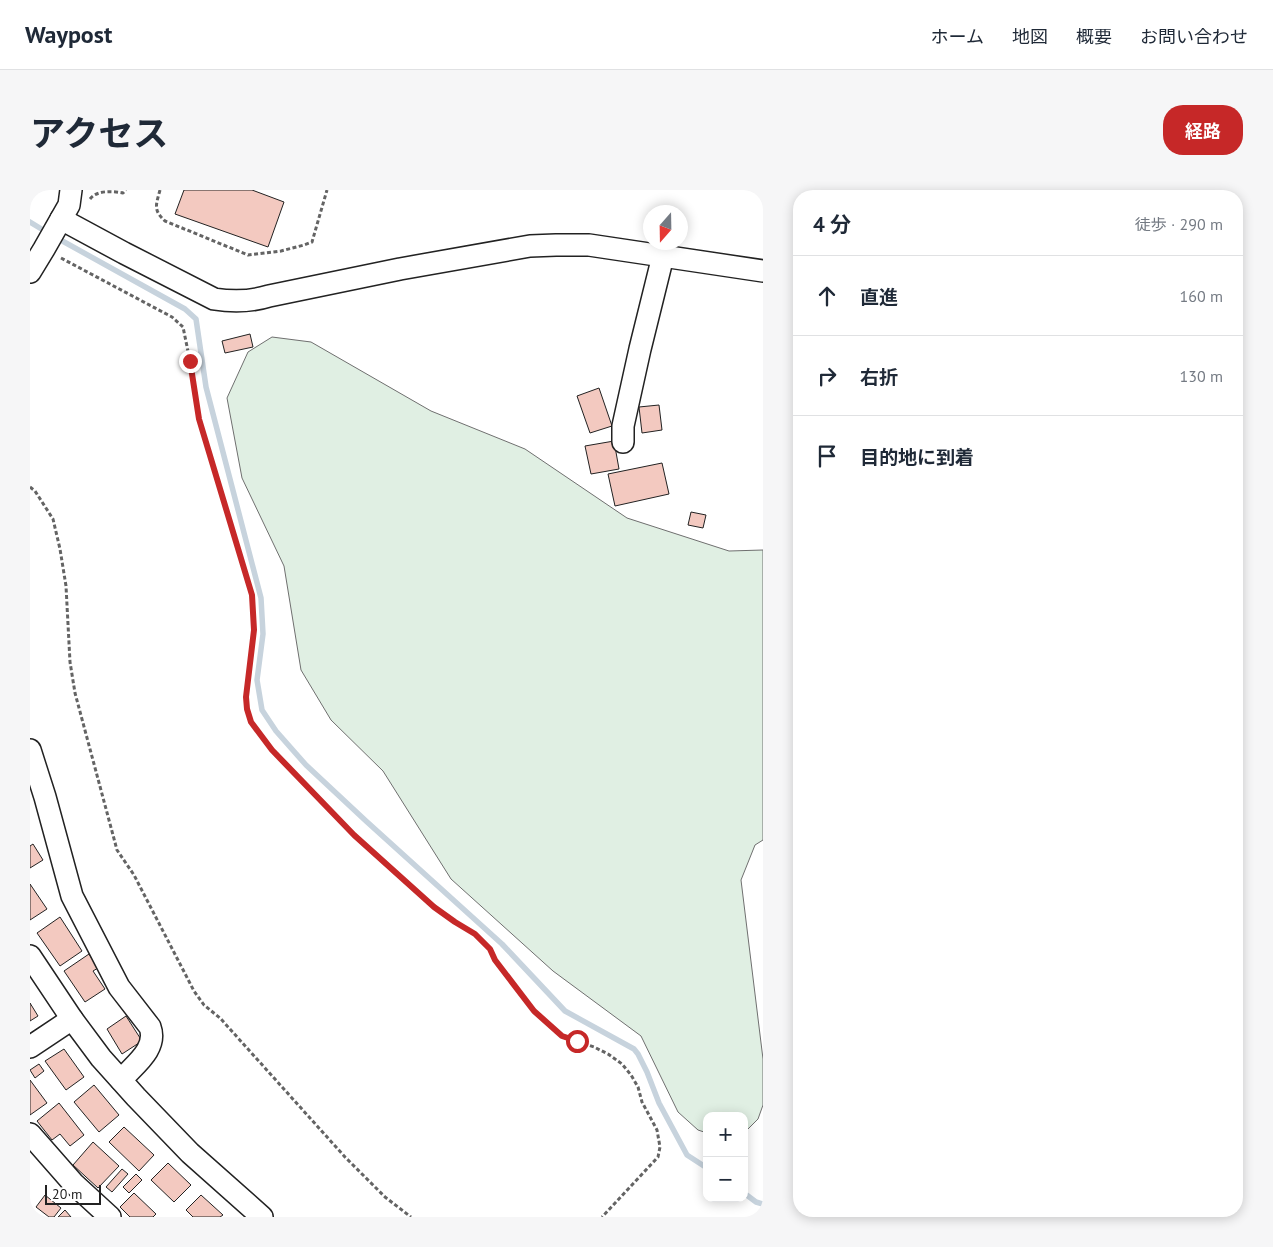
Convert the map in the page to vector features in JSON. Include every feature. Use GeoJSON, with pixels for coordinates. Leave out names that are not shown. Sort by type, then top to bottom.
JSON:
{"type":"FeatureCollection","features":[{"type":"Feature","properties":{"kind":"street"},"geometry":{"type":"LineString","coordinates":[[30,272],[44,249],[67,222],[71,190]]}},
{"type":"Feature","properties":{"kind":"street"},"geometry":{"type":"LineString","coordinates":[[67,222],[214,299],[226,301],[254,301],[400,269],[530,246],[556,244],[589,245],[763,271]]}},
{"type":"Feature","properties":{"kind":"street"},"geometry":{"type":"LineString","coordinates":[[623,442],[623,426],[663,256]]}},
{"type":"Feature","properties":{"kind":"street"},"geometry":{"type":"LineString","coordinates":[[30,750],[38,803],[72,896],[119,987],[152,1032],[148,1051],[121,1080]]}},
{"type":"Feature","properties":{"kind":"street"},"geometry":{"type":"LineString","coordinates":[[30,956],[72,1019],[101,1058],[190,1153],[262,1217]]}},
{"type":"Feature","properties":{"kind":"street"},"geometry":{"type":"LineString","coordinates":[[30,1047],[72,1019]]}},
{"type":"Feature","properties":{"kind":"street"},"geometry":{"type":"LineString","coordinates":[[30,1134],[73,1183],[110,1217]]}},
{"type":"Feature","properties":{"kind":"path"},"geometry":{"type":"LineString","coordinates":[[67,222],[92,195],[107,190],[123,192],[126,190]]}},
{"type":"Feature","properties":{"kind":"path"},"geometry":{"type":"LineString","coordinates":[[160,190],[156,205],[158,214],[166,221],[248,255],[282,251],[312,242],[328,190]]}},
{"type":"Feature","properties":{"kind":"path"},"geometry":{"type":"LineString","coordinates":[[44,249],[172,316],[183,327],[199,419],[252,595],[254,630],[246,697],[251,722],[272,750],[354,835],[434,907],[475,934],[490,949],[495,960],[534,1011],[546,1023],[562,1036],[608,1054],[622,1064],[638,1087],[642,1102],[657,1130],[660,1147],[658,1157],[602,1217]]}},
{"type":"Feature","properties":{"kind":"path"},"geometry":{"type":"LineString","coordinates":[[30,487],[35,491],[53,519],[66,586],[70,662],[75,693],[117,850],[134,875],[194,991],[204,1005],[220,1018],[345,1157],[384,1197],[411,1217]]}},
{"type":"Feature","properties":{"kind":"green space"},"geometry":{"type":"Polygon","coordinates":[[[272,337],[311,342],[431,411],[525,449],[627,518],[729,551],[763,550],[763,840],[755,845],[741,880],[763,1059],[763,1105],[758,1119],[748,1129],[748,1112],[703,1112],[703,1132],[698,1130],[678,1112],[641,1036],[553,971],[451,879],[383,771],[331,720],[301,670],[284,566],[242,478],[227,398],[248,352],[272,337]]]}},
{"type":"Feature","properties":{"kind":"building"},"geometry":{"type":"Polygon","coordinates":[[[184,190],[252,190],[284,202],[268,247],[175,214],[184,190]]]}},
{"type":"Feature","properties":{"kind":"building"},"geometry":{"type":"Polygon","coordinates":[[[250,334],[253,347],[225,353],[222,341],[250,334]]]}},
{"type":"Feature","properties":{"kind":"building"},"geometry":{"type":"Polygon","coordinates":[[[599,388],[612,426],[590,433],[577,396],[599,388]]]}},
{"type":"Feature","properties":{"kind":"building"},"geometry":{"type":"Polygon","coordinates":[[[659,405],[662,430],[642,433],[639,407],[659,405]]]}},
{"type":"Feature","properties":{"kind":"building"},"geometry":{"type":"Polygon","coordinates":[[[614,441],[619,469],[591,474],[585,446],[614,441]]]}},
{"type":"Feature","properties":{"kind":"building"},"geometry":{"type":"Polygon","coordinates":[[[662,463],[669,494],[615,506],[608,474],[662,463]]]}},
{"type":"Feature","properties":{"kind":"building"},"geometry":{"type":"Polygon","coordinates":[[[691,512],[706,515],[703,528],[688,525],[691,512]]]}},
{"type":"Feature","properties":{"kind":"building"},"geometry":{"type":"Polygon","coordinates":[[[33,844],[43,860],[30,868],[30,846],[33,844]]]}},
{"type":"Feature","properties":{"kind":"building"},"geometry":{"type":"Polygon","coordinates":[[[30,884],[47,909],[30,920],[30,884]]]}},
{"type":"Feature","properties":{"kind":"building"},"geometry":{"type":"Polygon","coordinates":[[[60,917],[82,951],[60,966],[37,933],[60,917]]]}},
{"type":"Feature","properties":{"kind":"building"},"geometry":{"type":"Polygon","coordinates":[[[89,954],[98,968],[93,971],[105,989],[85,1002],[64,971],[89,954]]]}},
{"type":"Feature","properties":{"kind":"building"},"geometry":{"type":"Polygon","coordinates":[[[30,1003],[38,1016],[30,1021],[30,1003]]]}},
{"type":"Feature","properties":{"kind":"building"},"geometry":{"type":"Polygon","coordinates":[[[126,1016],[142,1041],[122,1054],[107,1029],[126,1016]]]}},
{"type":"Feature","properties":{"kind":"building"},"geometry":{"type":"Polygon","coordinates":[[[64,1049],[84,1077],[66,1090],[45,1061],[64,1049]]]}},
{"type":"Feature","properties":{"kind":"building"},"geometry":{"type":"Polygon","coordinates":[[[39,1064],[44,1071],[35,1078],[30,1070],[39,1064]]]}},
{"type":"Feature","properties":{"kind":"building"},"geometry":{"type":"Polygon","coordinates":[[[30,1080],[47,1103],[30,1115],[30,1080]]]}},
{"type":"Feature","properties":{"kind":"building"},"geometry":{"type":"Polygon","coordinates":[[[94,1085],[119,1115],[99,1132],[74,1102],[94,1085]]]}},
{"type":"Feature","properties":{"kind":"building"},"geometry":{"type":"Polygon","coordinates":[[[59,1103],[84,1135],[70,1146],[60,1134],[52,1140],[37,1121],[59,1103]]]}},
{"type":"Feature","properties":{"kind":"building"},"geometry":{"type":"Polygon","coordinates":[[[124,1127],[154,1155],[139,1171],[109,1142],[124,1127]]]}},
{"type":"Feature","properties":{"kind":"building"},"geometry":{"type":"Polygon","coordinates":[[[93,1142],[119,1166],[98,1188],[73,1165],[93,1142]]]}},
{"type":"Feature","properties":{"kind":"building"},"geometry":{"type":"Polygon","coordinates":[[[168,1163],[191,1185],[174,1202],[151,1180],[168,1163]]]}},
{"type":"Feature","properties":{"kind":"building"},"geometry":{"type":"Polygon","coordinates":[[[122,1169],[128,1174],[112,1192],[106,1187],[122,1169]]]}},
{"type":"Feature","properties":{"kind":"building"},"geometry":{"type":"Polygon","coordinates":[[[136,1174],[142,1180],[129,1193],[123,1187],[136,1174]]]}},
{"type":"Feature","properties":{"kind":"building"},"geometry":{"type":"Polygon","coordinates":[[[134,1193],[156,1214],[153,1217],[130,1217],[120,1207],[134,1193]]]}},
{"type":"Feature","properties":{"kind":"building"},"geometry":{"type":"Polygon","coordinates":[[[45,1195],[61,1208],[54,1217],[49,1217],[36,1207],[45,1195]]]}},
{"type":"Feature","properties":{"kind":"building"},"geometry":{"type":"Polygon","coordinates":[[[201,1195],[223,1215],[220,1217],[193,1217],[186,1210],[201,1195]]]}},
{"type":"Feature","properties":{"kind":"building"},"geometry":{"type":"Polygon","coordinates":[[[65,1210],[71,1217],[58,1217],[65,1210]]]}},
{"type":"Feature","properties":{"kind":"waterway"},"geometry":{"type":"LineString","coordinates":[[30,222],[185,309],[196,319],[206,387],[261,598],[263,634],[257,680],[262,710],[276,731],[306,765],[502,944],[565,1011],[634,1049],[647,1072],[659,1103],[687,1155],[703,1165]]}},
{"type":"Feature","properties":{"kind":"waterway"},"geometry":{"type":"LineString","coordinates":[[748,1196],[756,1202],[763,1204]]}},
{"type":"Feature","properties":{"kind":"route"},"geometry":{"type":"LineString","coordinates":[[190,361],[199,419],[252,595],[254,630],[246,697],[251,722],[272,750],[354,835],[434,907],[475,934],[490,949],[495,960],[534,1011],[546,1023],[562,1036],[577,1041]]}}]}
